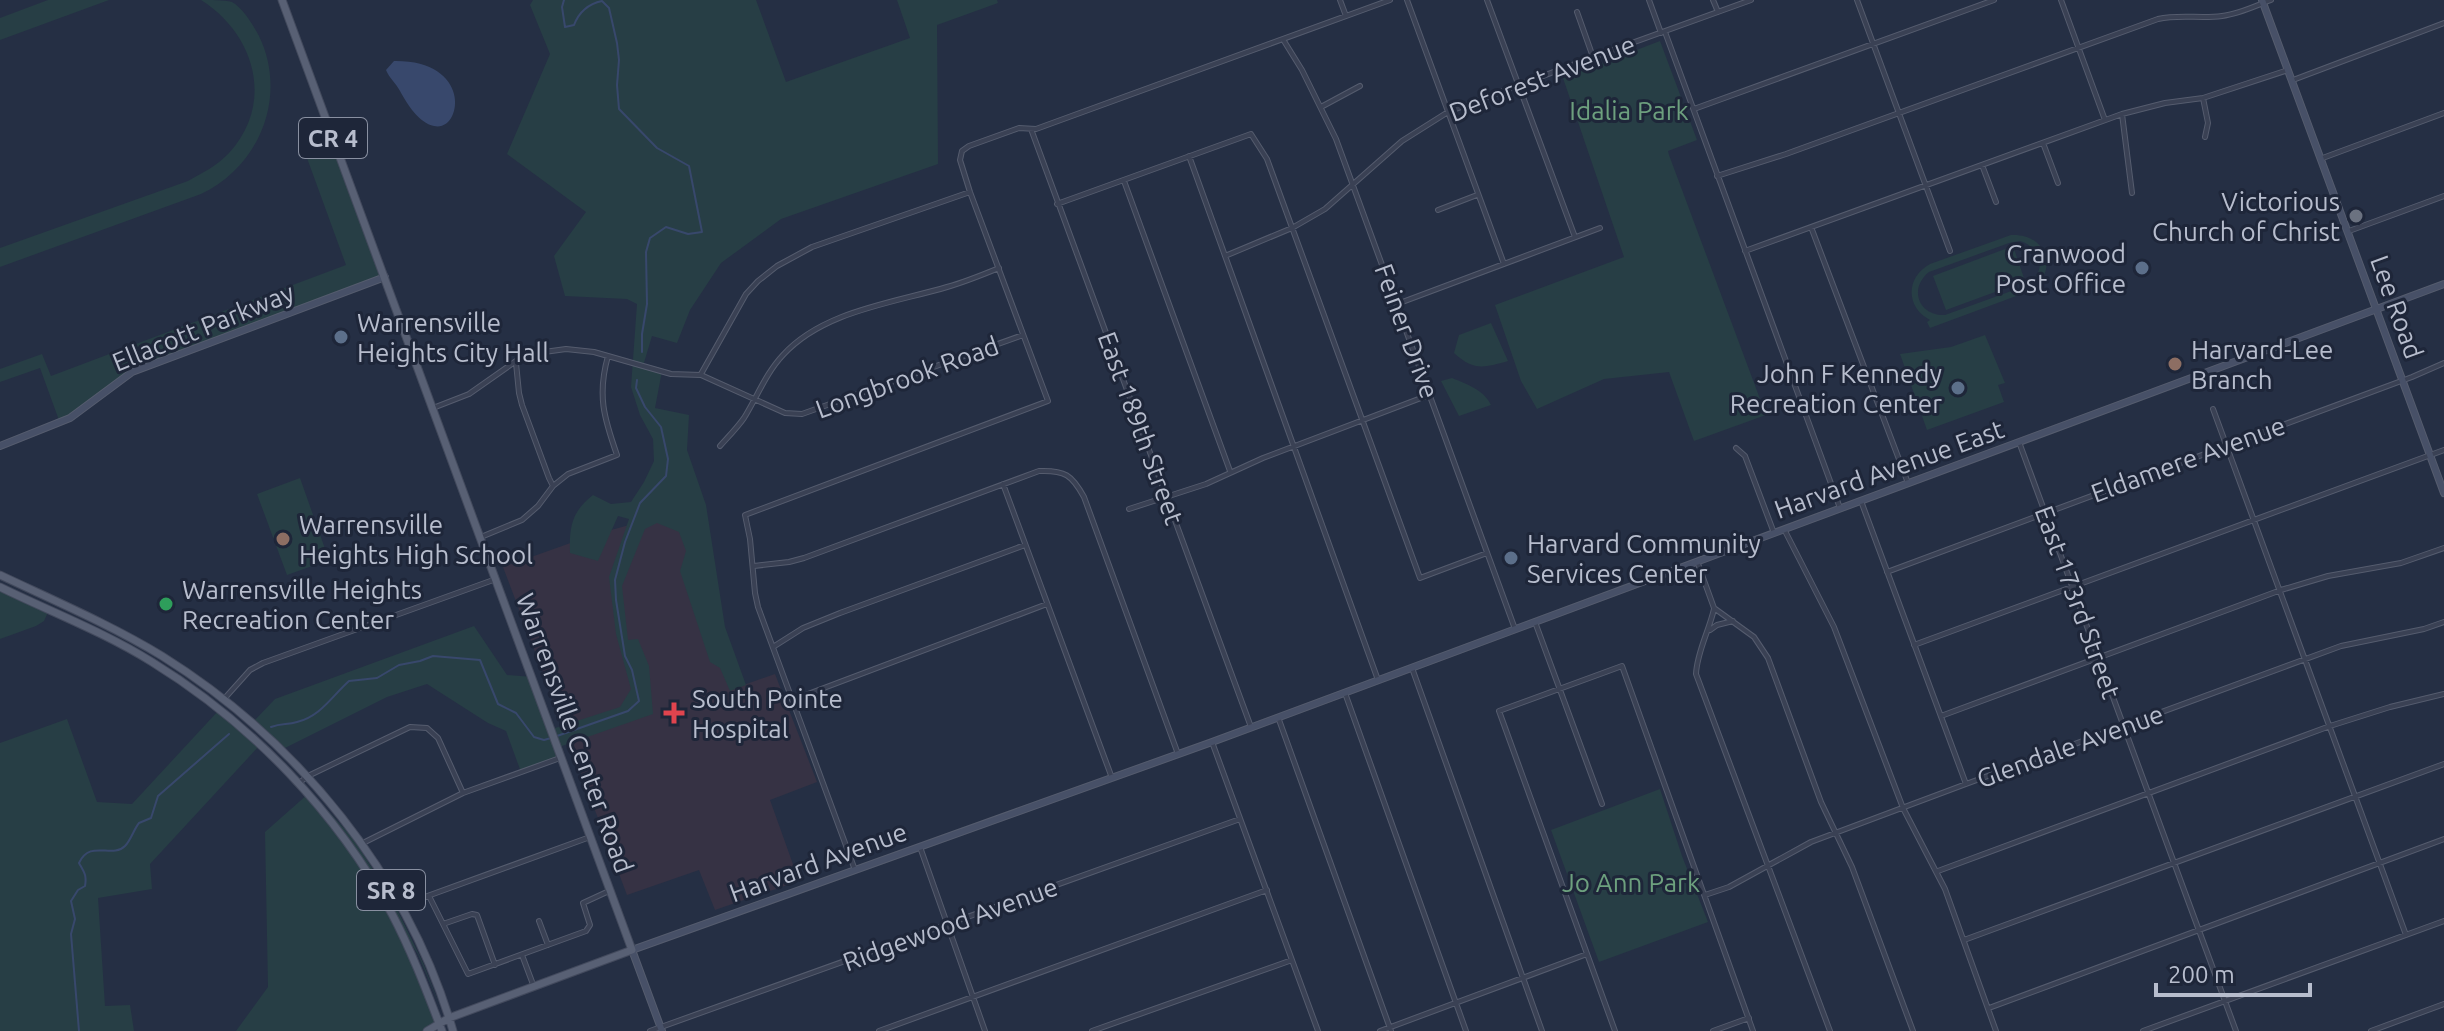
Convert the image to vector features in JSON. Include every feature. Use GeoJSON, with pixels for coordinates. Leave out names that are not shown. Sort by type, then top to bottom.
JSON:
{"type":"FeatureCollection","features":[{"type":"Feature","properties":{"kind":"main road","name":"Warrensville Center Road"},"geometry":{"type":"LineString","coordinates":[[282,0],[661,1029]]}},
{"type":"Feature","properties":{"kind":"main road","name":"Lee Road"},"geometry":{"type":"LineString","coordinates":[[2265,1],[2444,493]]}},
{"type":"Feature","properties":{"kind":"main road","name":"Ellacott Parkway"},"geometry":{"type":"LineString","coordinates":[[0,446],[70,418],[132,372],[385,277]]}},
{"type":"Feature","properties":{"kind":"main road","name":"Harvard Avenue East"},"geometry":{"type":"LineString","coordinates":[[1212,742],[2444,284]]}},
{"type":"Feature","properties":{"kind":"main road","name":"SR 8"},"geometry":{"type":"LineString","coordinates":[[0,575],[113,628],[160,655],[224,699],[308,776],[361,844],[400,906],[453,1031]]}},
{"type":"Feature","properties":{"kind":"main road","name":"SR 8"},"geometry":{"type":"LineString","coordinates":[[0,587],[108,638],[172,675],[228,717],[298,783],[326,816],[377,888],[412,955],[441,1027]]}},
{"type":"Feature","properties":{"kind":"main road","name":"Harvard Avenue"},"geometry":{"type":"LineString","coordinates":[[427,1031],[441,1027],[449,1018],[632,950],[1212,742]]}},
{"type":"Feature","properties":{"kind":"street"},"geometry":{"type":"LineString","coordinates":[[1340,0],[1346,16]]}},
{"type":"Feature","properties":{"kind":"street"},"geometry":{"type":"LineString","coordinates":[[855,870],[755,593],[754,566],[745,515],[1048,401],[970,192],[960,160],[962,151],[1019,128],[1031,129],[1390,0]]}},
{"type":"Feature","properties":{"kind":"street"},"geometry":{"type":"LineString","coordinates":[[1407,0],[1504,264]]}},
{"type":"Feature","properties":{"kind":"street"},"geometry":{"type":"LineString","coordinates":[[1487,0],[1575,237]]}},
{"type":"Feature","properties":{"kind":"street"},"geometry":{"type":"LineString","coordinates":[[1649,0],[1694,109],[1840,508]]}},
{"type":"Feature","properties":{"kind":"street"},"geometry":{"type":"LineString","coordinates":[[1713,0],[1718,12]]}},
{"type":"Feature","properties":{"kind":"street","name":"Deforest Avenue"},"geometry":{"type":"LineString","coordinates":[[1225,256],[1292,228],[1325,209],[1402,141],[1448,112],[1751,0]]}},
{"type":"Feature","properties":{"kind":"street"},"geometry":{"type":"LineString","coordinates":[[1857,0],[1950,251]]}},
{"type":"Feature","properties":{"kind":"street"},"geometry":{"type":"LineString","coordinates":[[1694,109],[1994,0]]}},
{"type":"Feature","properties":{"kind":"street"},"geometry":{"type":"LineString","coordinates":[[2061,0],[2105,120]]}},
{"type":"Feature","properties":{"kind":"street"},"geometry":{"type":"LineString","coordinates":[[1717,176],[1786,154],[2158,19],[2176,15],[2232,15],[2265,1]]}},
{"type":"Feature","properties":{"kind":"street"},"geometry":{"type":"LineString","coordinates":[[1577,12],[1593,57]]}},
{"type":"Feature","properties":{"kind":"street"},"geometry":{"type":"LineString","coordinates":[[2292,80],[2444,23]]}},
{"type":"Feature","properties":{"kind":"street","name":"Feiner Drive"},"geometry":{"type":"LineString","coordinates":[[1283,40],[1321,107],[1354,185],[1515,629]]}},
{"type":"Feature","properties":{"kind":"street"},"geometry":{"type":"LineString","coordinates":[[1745,251],[2122,114],[2165,103],[2203,98],[2288,70]]}},
{"type":"Feature","properties":{"kind":"street"},"geometry":{"type":"LineString","coordinates":[[1321,107],[1360,86]]}},
{"type":"Feature","properties":{"kind":"street"},"geometry":{"type":"LineString","coordinates":[[2203,98],[2208,123],[2205,137]]}},
{"type":"Feature","properties":{"kind":"street"},"geometry":{"type":"LineString","coordinates":[[2320,159],[2444,113]]}},
{"type":"Feature","properties":{"kind":"street"},"geometry":{"type":"LineString","coordinates":[[2122,114],[2132,193]]}},
{"type":"Feature","properties":{"kind":"street","name":"East 189th Street"},"geometry":{"type":"LineString","coordinates":[[1031,129],[1251,727]]}},
{"type":"Feature","properties":{"kind":"street"},"geometry":{"type":"LineString","coordinates":[[1057,204],[1251,134],[1267,159],[1420,578],[1487,553]]}},
{"type":"Feature","properties":{"kind":"street"},"geometry":{"type":"LineString","coordinates":[[2043,143],[2058,183]]}},
{"type":"Feature","properties":{"kind":"street"},"geometry":{"type":"LineString","coordinates":[[1189,156],[1378,680]]}},
{"type":"Feature","properties":{"kind":"street"},"geometry":{"type":"LineString","coordinates":[[1982,165],[1996,202]]}},
{"type":"Feature","properties":{"kind":"street"},"geometry":{"type":"LineString","coordinates":[[1124,180],[1230,471]]}},
{"type":"Feature","properties":{"kind":"street"},"geometry":{"type":"LineString","coordinates":[[701,375],[746,294],[777,266],[812,247],[970,192]]}},
{"type":"Feature","properties":{"kind":"street"},"geometry":{"type":"LineString","coordinates":[[1438,210],[1477,195]]}},
{"type":"Feature","properties":{"kind":"street"},"geometry":{"type":"LineString","coordinates":[[2347,232],[2444,196]]}},
{"type":"Feature","properties":{"kind":"street"},"geometry":{"type":"LineString","coordinates":[[1811,227],[1908,483]]}},
{"type":"Feature","properties":{"kind":"street"},"geometry":{"type":"LineString","coordinates":[[1397,304],[1600,228]]}},
{"type":"Feature","properties":{"kind":"street"},"geometry":{"type":"LineString","coordinates":[[720,446],[743,420],[772,368],[785,352],[804,337],[881,303],[947,287],[999,268]]}},
{"type":"Feature","properties":{"kind":"street","name":"Longbrook Road"},"geometry":{"type":"LineString","coordinates":[[433,408],[469,394],[516,361],[545,351],[566,349],[594,352],[671,374],[701,375],[785,413],[802,414],[1023,335]]}},
{"type":"Feature","properties":{"kind":"street"},"geometry":{"type":"LineString","coordinates":[[481,537],[522,520],[553,486],[578,469],[617,455],[605,422],[602,401],[608,356]]}},
{"type":"Feature","properties":{"kind":"street"},"geometry":{"type":"LineString","coordinates":[[516,361],[522,405],[553,486]]}},
{"type":"Feature","properties":{"kind":"street","name":"Eldamere Avenue"},"geometry":{"type":"LineString","coordinates":[[1887,572],[2444,363]]}},
{"type":"Feature","properties":{"kind":"street"},"geometry":{"type":"LineString","coordinates":[[1129,509],[1206,484],[1230,471],[1430,395]]}},
{"type":"Feature","properties":{"kind":"street"},"geometry":{"type":"LineString","coordinates":[[2213,409],[2406,935]]}},
{"type":"Feature","properties":{"kind":"street","name":"East 173rd Street"},"geometry":{"type":"LineString","coordinates":[[2019,442],[2236,1031]]}},
{"type":"Feature","properties":{"kind":"street"},"geometry":{"type":"LineString","coordinates":[[1736,448],[1745,456],[1774,533]]}},
{"type":"Feature","properties":{"kind":"street"},"geometry":{"type":"LineString","coordinates":[[1914,645],[2444,450]]}},
{"type":"Feature","properties":{"kind":"street"},"geometry":{"type":"LineString","coordinates":[[754,566],[804,558],[1039,471],[1053,470],[1068,475],[1084,497],[1178,754]]}},
{"type":"Feature","properties":{"kind":"street"},"geometry":{"type":"LineString","coordinates":[[1003,484],[1112,778]]}},
{"type":"Feature","properties":{"kind":"street"},"geometry":{"type":"LineString","coordinates":[[1861,501],[1966,784]]}},
{"type":"Feature","properties":{"kind":"street"},"geometry":{"type":"LineString","coordinates":[[1784,529],[1834,627],[1903,808],[1938,871],[1996,1031]]}},
{"type":"Feature","properties":{"kind":"street"},"geometry":{"type":"LineString","coordinates":[[773,647],[803,628],[840,613],[1025,545]]}},
{"type":"Feature","properties":{"kind":"street"},"geometry":{"type":"LineString","coordinates":[[1941,716],[2281,590],[2328,576],[2401,563],[2444,548]]}},
{"type":"Feature","properties":{"kind":"street"},"geometry":{"type":"LineString","coordinates":[[1697,561],[1714,608],[1697,658],[1696,674],[1830,1031]]}},
{"type":"Feature","properties":{"kind":"street"},"geometry":{"type":"LineString","coordinates":[[224,699],[250,670],[263,663],[496,579]]}},
{"type":"Feature","properties":{"kind":"street"},"geometry":{"type":"LineString","coordinates":[[792,700],[1047,604]]}},
{"type":"Feature","properties":{"kind":"street"},"geometry":{"type":"LineString","coordinates":[[1714,608],[1754,637],[1768,658],[1821,802],[1864,898],[1913,1031]]}},
{"type":"Feature","properties":{"kind":"street"},"geometry":{"type":"LineString","coordinates":[[1709,630],[1733,621]]}},
{"type":"Feature","properties":{"kind":"street"},"geometry":{"type":"LineString","coordinates":[[1535,622],[1602,804]]}},
{"type":"Feature","properties":{"kind":"street","name":"Glendale Avenue"},"geometry":{"type":"LineString","coordinates":[[1705,895],[1729,887],[1767,864],[1837,832],[2305,658],[2341,646],[2444,622]]}},
{"type":"Feature","properties":{"kind":"street"},"geometry":{"type":"LineString","coordinates":[[1615,1031],[1499,711],[1622,666],[1753,1031]]}},
{"type":"Feature","properties":{"kind":"street"},"geometry":{"type":"LineString","coordinates":[[1411,667],[1542,1031]]}},
{"type":"Feature","properties":{"kind":"street"},"geometry":{"type":"LineString","coordinates":[[1345,693],[1466,1031]]}},
{"type":"Feature","properties":{"kind":"street"},"geometry":{"type":"LineString","coordinates":[[1938,871],[2330,726],[2444,694]]}},
{"type":"Feature","properties":{"kind":"street"},"geometry":{"type":"LineString","coordinates":[[1278,717],[1390,1029]]}},
{"type":"Feature","properties":{"kind":"street"},"geometry":{"type":"LineString","coordinates":[[298,783],[410,727],[427,728],[438,738],[463,793]]}},
{"type":"Feature","properties":{"kind":"street"},"geometry":{"type":"LineString","coordinates":[[1212,742],[1318,1031]]}},
{"type":"Feature","properties":{"kind":"street"},"geometry":{"type":"LineString","coordinates":[[361,844],[463,793],[562,757]]}},
{"type":"Feature","properties":{"kind":"street"},"geometry":{"type":"LineString","coordinates":[[1964,940],[2444,764]]}},
{"type":"Feature","properties":{"kind":"street","name":"Ridgewood Avenue"},"geometry":{"type":"LineString","coordinates":[[650,1031],[1240,819]]}},
{"type":"Feature","properties":{"kind":"street"},"geometry":{"type":"LineString","coordinates":[[400,906],[592,836]]}},
{"type":"Feature","properties":{"kind":"street"},"geometry":{"type":"LineString","coordinates":[[1988,1008],[2444,839]]}},
{"type":"Feature","properties":{"kind":"street"},"geometry":{"type":"LineString","coordinates":[[920,847],[985,1031]]}},
{"type":"Feature","properties":{"kind":"street"},"geometry":{"type":"LineString","coordinates":[[429,896],[465,972],[471,973],[589,929],[583,903],[612,890]]}},
{"type":"Feature","properties":{"kind":"street"},"geometry":{"type":"LineString","coordinates":[[879,1031],[1267,890]]}},
{"type":"Feature","properties":{"kind":"street"},"geometry":{"type":"LineString","coordinates":[[443,924],[477,915],[495,965]]}},
{"type":"Feature","properties":{"kind":"street"},"geometry":{"type":"LineString","coordinates":[[539,921],[548,945]]}},
{"type":"Feature","properties":{"kind":"street"},"geometry":{"type":"LineString","coordinates":[[2143,1031],[2444,921]]}},
{"type":"Feature","properties":{"kind":"street"},"geometry":{"type":"LineString","coordinates":[[1380,1031],[1587,954]]}},
{"type":"Feature","properties":{"kind":"street"},"geometry":{"type":"LineString","coordinates":[[522,955],[534,987]]}},
{"type":"Feature","properties":{"kind":"street"},"geometry":{"type":"LineString","coordinates":[[1092,1031],[1292,960]]}},
{"type":"Feature","properties":{"kind":"street"},"geometry":{"type":"LineString","coordinates":[[2371,1031],[2444,1004]]}},
{"type":"Feature","properties":{"kind":"street"},"geometry":{"type":"LineString","coordinates":[[1713,1031],[1749,1018]]}},
{"type":"Feature","properties":{"kind":"street"},"geometry":{"type":"LineString","coordinates":[[2394,1022],[2396,1029]]}},
{"type":"Feature","properties":{"kind":"shaded area","name":"South Pointe Hospital"},"geometry":{"type":"Polygon","coordinates":[[[691,508],[738,687],[775,674],[817,782],[770,800],[799,881],[715,910],[699,870],[627,895],[503,567],[593,535],[691,508]]]}},
{"type":"Feature","properties":{"kind":"green space"},"geometry":{"type":"Polygon","coordinates":[[[48,0],[109,0],[0,40],[0,18],[48,0]]]}},
{"type":"Feature","properties":{"kind":"green space"},"geometry":{"type":"Polygon","coordinates":[[[201,0],[232,2],[247,17],[259,36],[267,59],[269,105],[253,148],[222,182],[201,194],[0,267],[0,248],[188,181],[229,153],[252,113],[255,92],[252,70],[246,50],[235,31],[220,14],[201,0]]]}},
{"type":"Feature","properties":{"kind":"green space"},"geometry":{"type":"Polygon","coordinates":[[[533,0],[756,0],[786,82],[910,38],[897,0],[997,0],[998,3],[937,25],[938,164],[781,219],[721,263],[690,310],[677,343],[652,336],[643,366],[662,371],[655,408],[689,415],[687,450],[706,505],[725,627],[746,685],[730,691],[720,668],[710,662],[680,571],[686,551],[679,532],[657,523],[645,529],[622,586],[628,640],[638,639],[649,666],[653,714],[559,747],[562,757],[521,772],[506,731],[427,684],[387,697],[281,750],[252,723],[275,699],[474,626],[507,675],[533,677],[552,729],[620,707],[631,689],[616,634],[609,577],[629,519],[618,516],[598,561],[570,553],[570,544],[573,520],[586,501],[593,495],[611,504],[631,502],[654,461],[653,439],[640,415],[631,387],[637,304],[627,299],[565,296],[554,256],[586,212],[507,154],[550,54],[530,5],[533,0]]]}},
{"type":"Feature","properties":{"kind":"green space","name":"Idalia Park"},"geometry":{"type":"Polygon","coordinates":[[[1660,41],[1697,140],[1668,151],[1669,155],[1766,415],[1694,441],[1669,372],[1604,379],[1537,409],[1521,381],[1495,305],[1624,257],[1563,78],[1660,41]]]}},
{"type":"Feature","properties":{"kind":"green space"},"geometry":{"type":"Polygon","coordinates":[[[337,147],[385,277],[132,372],[60,423],[40,368],[0,382],[0,369],[42,354],[51,376],[346,265],[307,158],[337,147]]]}},
{"type":"Feature","properties":{"kind":"green space"},"geometry":{"type":"Polygon","coordinates":[[[2011,235],[2034,241],[2046,256],[2044,276],[2027,292],[1930,328],[1927,322],[1930,320],[1916,308],[1912,292],[1916,276],[1930,264],[2011,235]],[[2020,241],[2009,243],[1929,272],[1919,286],[1919,300],[1929,311],[1945,315],[2028,285],[2040,266],[2037,254],[2020,241]]]}},
{"type":"Feature","properties":{"kind":"green space"},"geometry":{"type":"Polygon","coordinates":[[[2013,246],[2025,281],[1946,310],[1933,276],[2013,246]]]}},
{"type":"Feature","properties":{"kind":"green space"},"geometry":{"type":"Polygon","coordinates":[[[1491,323],[1508,361],[1479,366],[1467,363],[1454,353],[1459,335],[1491,323]]]}},
{"type":"Feature","properties":{"kind":"green space"},"geometry":{"type":"Polygon","coordinates":[[[1985,335],[2005,383],[1998,385],[2004,402],[1927,430],[1900,354],[1951,347],[1985,335]]]}},
{"type":"Feature","properties":{"kind":"green space"},"geometry":{"type":"Polygon","coordinates":[[[1452,378],[1480,391],[1491,405],[1459,416],[1441,381],[1452,378]]]}},
{"type":"Feature","properties":{"kind":"green space"},"geometry":{"type":"Polygon","coordinates":[[[300,478],[329,560],[287,575],[257,494],[300,478]]]}},
{"type":"Feature","properties":{"kind":"green space"},"geometry":{"type":"Polygon","coordinates":[[[0,587],[49,610],[44,621],[0,639],[0,587]]]}},
{"type":"Feature","properties":{"kind":"green space"},"geometry":{"type":"Polygon","coordinates":[[[219,710],[260,745],[150,864],[152,889],[98,898],[105,1006],[130,1005],[134,1031],[0,1031],[0,743],[67,719],[97,802],[132,804],[219,710]]]}},
{"type":"Feature","properties":{"kind":"green space","name":"Jo Ann Park"},"geometry":{"type":"Polygon","coordinates":[[[1660,789],[1708,922],[1599,962],[1551,830],[1660,789]]]}},
{"type":"Feature","properties":{"kind":"green space"},"geometry":{"type":"Polygon","coordinates":[[[310,791],[352,837],[392,899],[423,963],[441,1009],[418,954],[310,791]]]}},
{"type":"Feature","properties":{"kind":"green space"},"geometry":{"type":"Polygon","coordinates":[[[308,794],[392,914],[439,1023],[427,1031],[236,1031],[268,987],[265,832],[308,794]]]}},
{"type":"Feature","properties":{"kind":"water"},"geometry":{"type":"Polygon","coordinates":[[[394,61],[420,64],[438,72],[449,83],[455,108],[451,119],[444,125],[434,126],[418,117],[386,70],[394,61]]]}},
{"type":"Feature","properties":{"kind":"waterway"},"geometry":{"type":"LineString","coordinates":[[564,0],[565,27],[574,25],[581,12],[592,4],[602,1],[609,8],[619,60],[619,109],[657,148],[689,166],[702,232],[688,234],[666,227],[650,238],[646,252],[647,304],[642,352]]}},
{"type":"Feature","properties":{"kind":"waterway"},"geometry":{"type":"LineString","coordinates":[[557,736],[628,711],[639,701],[632,670],[625,656],[615,580],[640,503],[666,476],[668,459],[661,427],[645,407],[636,388],[637,380]]}},
{"type":"Feature","properties":{"kind":"waterway"},"geometry":{"type":"LineString","coordinates":[[271,727],[313,715],[349,681],[377,678],[399,665],[433,656],[480,660],[498,704],[516,713],[534,737],[544,740],[551,738]]}},
{"type":"Feature","properties":{"kind":"waterway"},"geometry":{"type":"LineString","coordinates":[[79,1031],[71,934],[75,919],[71,901],[86,882],[79,863],[89,852],[114,851],[125,846],[139,823],[151,818],[158,796],[229,734]]}},
{"type":"Feature","properties":{"kind":"place","name":"Victorious Church of Christ"},"geometry":{"type":"Point","coordinates":[2356,216]}},
{"type":"Feature","properties":{"kind":"place","name":"Cranwood Post Office"},"geometry":{"type":"Point","coordinates":[2142,268]}},
{"type":"Feature","properties":{"kind":"place","name":"Warrensville Heights City Hall"},"geometry":{"type":"Point","coordinates":[341,337]}},
{"type":"Feature","properties":{"kind":"place","name":"Harvard-Lee Branch"},"geometry":{"type":"Point","coordinates":[2175,364]}},
{"type":"Feature","properties":{"kind":"place","name":"John F Kennedy Recreation Center"},"geometry":{"type":"Point","coordinates":[1958,388]}},
{"type":"Feature","properties":{"kind":"place","name":"Warrensville Heights High School"},"geometry":{"type":"Point","coordinates":[283,539]}},
{"type":"Feature","properties":{"kind":"place","name":"Harvard Community Services Center"},"geometry":{"type":"Point","coordinates":[1511,558]}},
{"type":"Feature","properties":{"kind":"place","name":"Warrensville Heights Recreation Center"},"geometry":{"type":"Point","coordinates":[166,604]}},
{"type":"Feature","properties":{"kind":"place","name":"South Pointe Hospital"},"geometry":{"type":"Point","coordinates":[674,713]}}]}
